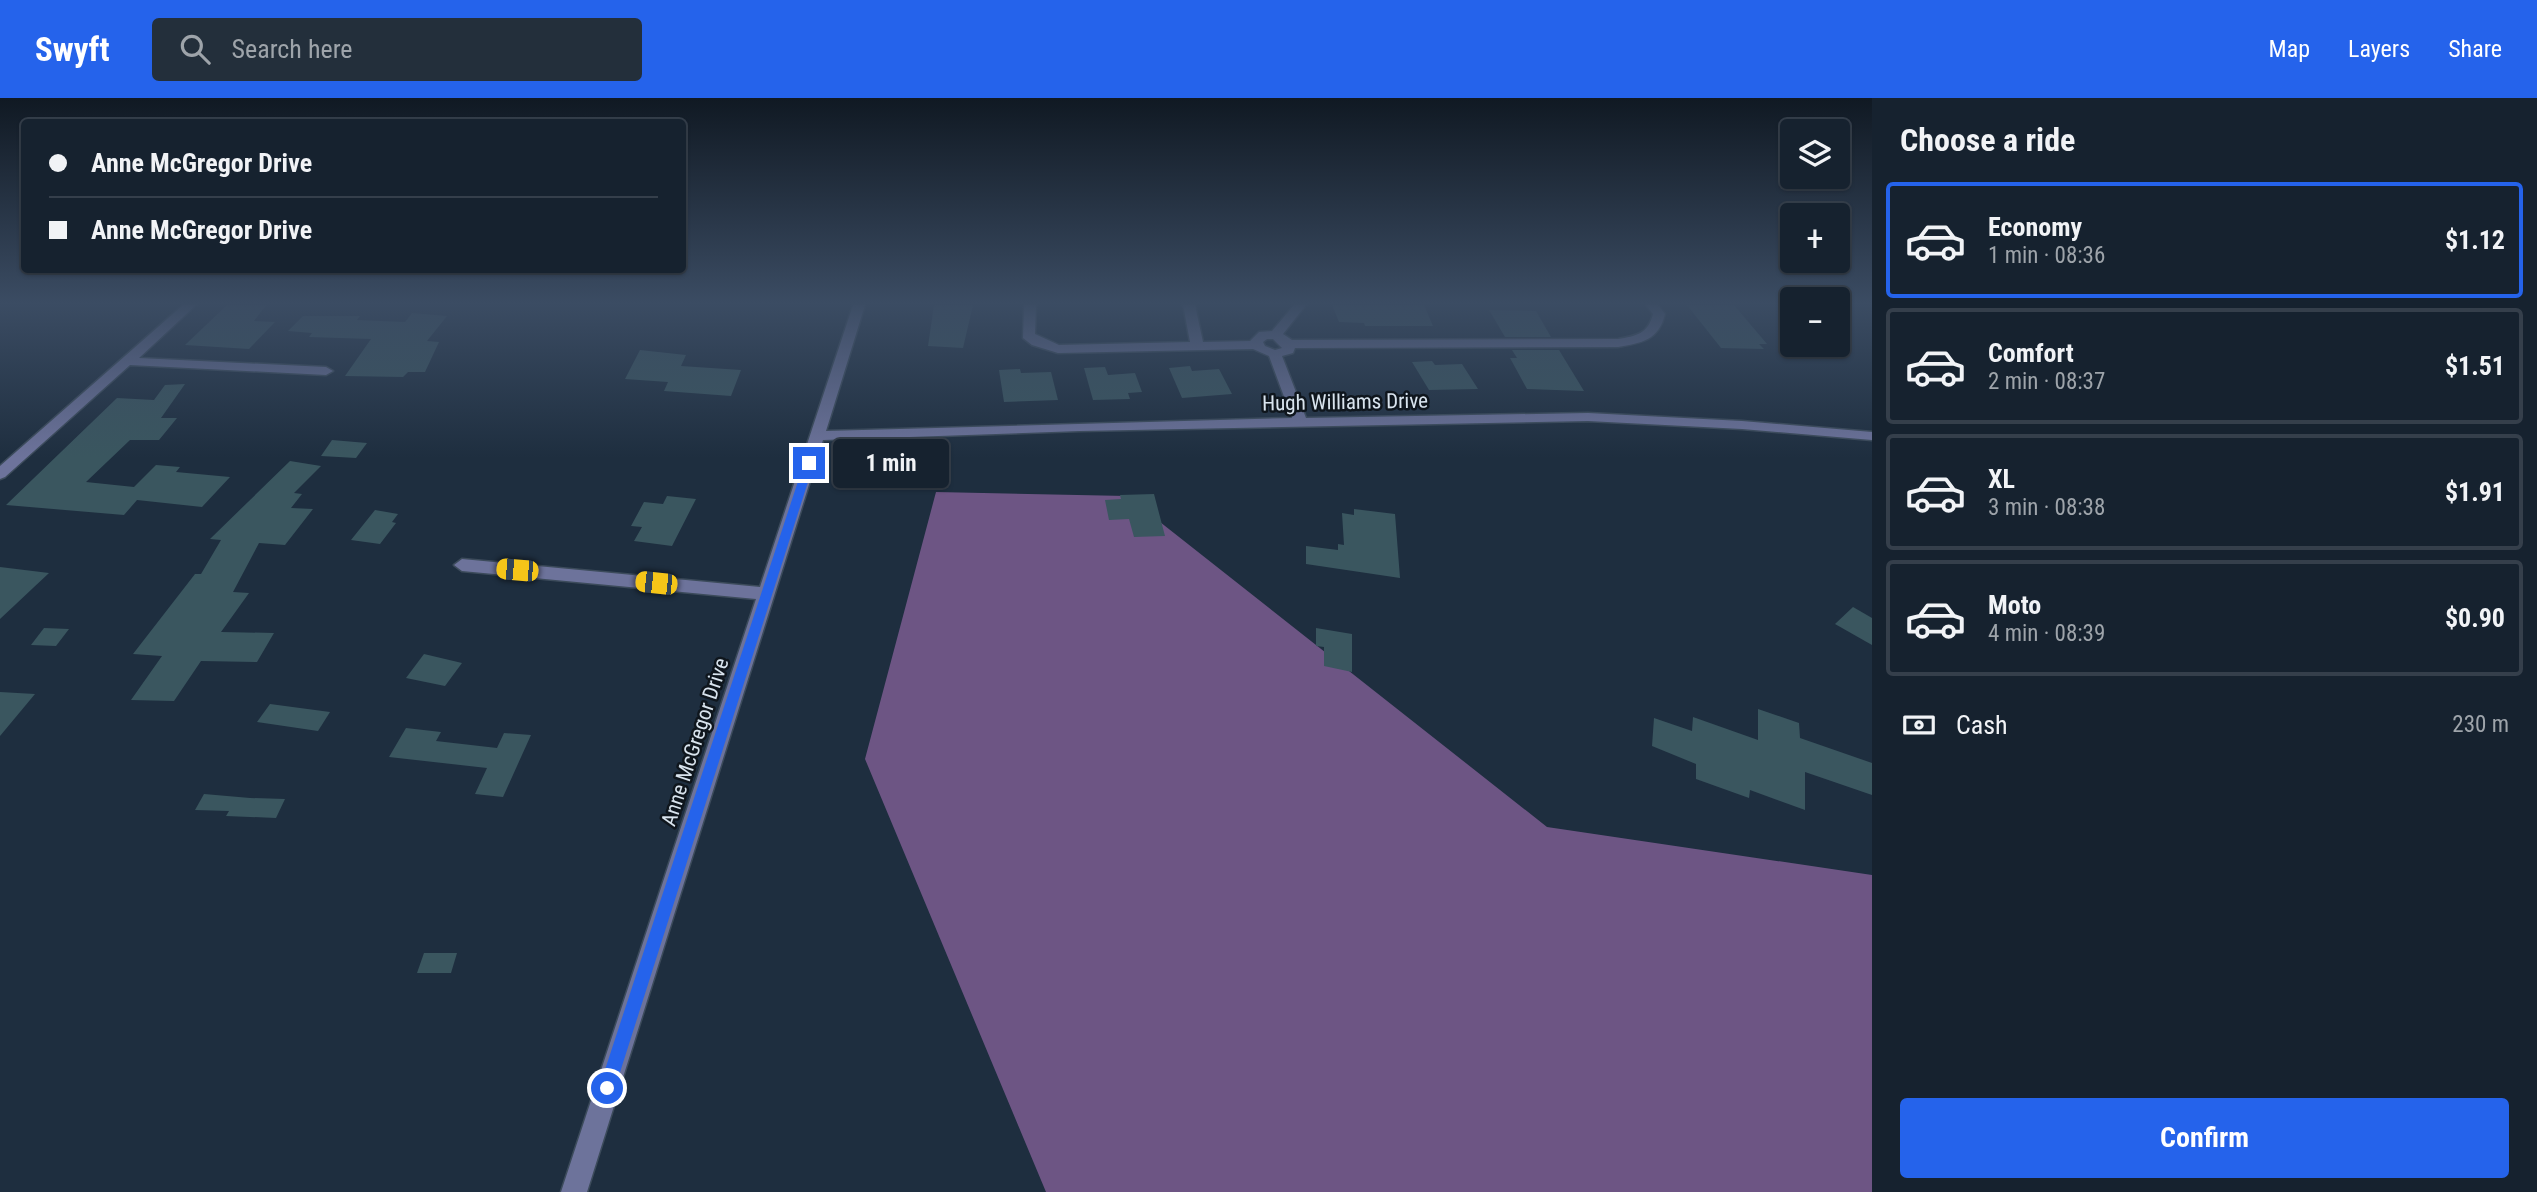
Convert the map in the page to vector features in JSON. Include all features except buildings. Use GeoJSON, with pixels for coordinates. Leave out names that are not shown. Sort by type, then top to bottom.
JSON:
{"type":"FeatureCollection","features":[{"type":"Feature","properties":{"kind":"street"},"geometry":{"type":"LineString","coordinates":[[0,474],[132,356]]}},
{"type":"Feature","properties":{"kind":"street","name":"Anne McGregor Drive"},"geometry":{"type":"LineString","coordinates":[[574,1192],[843,356]]}},
{"type":"Feature","properties":{"kind":"street"},"geometry":{"type":"LineString","coordinates":[[1276,356],[1301,424]]}},
{"type":"Feature","properties":{"kind":"street"},"geometry":{"type":"LineString","coordinates":[[127,360],[326,371]]}},
{"type":"Feature","properties":{"kind":"street","name":"Hugh Williams Drive"},"geometry":{"type":"LineString","coordinates":[[818,436],[1588,418],[1742,425],[1872,436]]}},
{"type":"Feature","properties":{"kind":"street"},"geometry":{"type":"LineString","coordinates":[[462,565],[767,594]]}},
{"type":"Feature","properties":{"kind":"shaded area"},"geometry":{"type":"Polygon","coordinates":[[[936,492],[1127,496],[1547,827],[1872,875],[1872,1192],[1046,1192],[865,759],[936,492]]]}},
{"type":"Feature","properties":{"kind":"route"},"geometry":{"type":"LineString","coordinates":[[607,1088],[809,463]]}}]}
